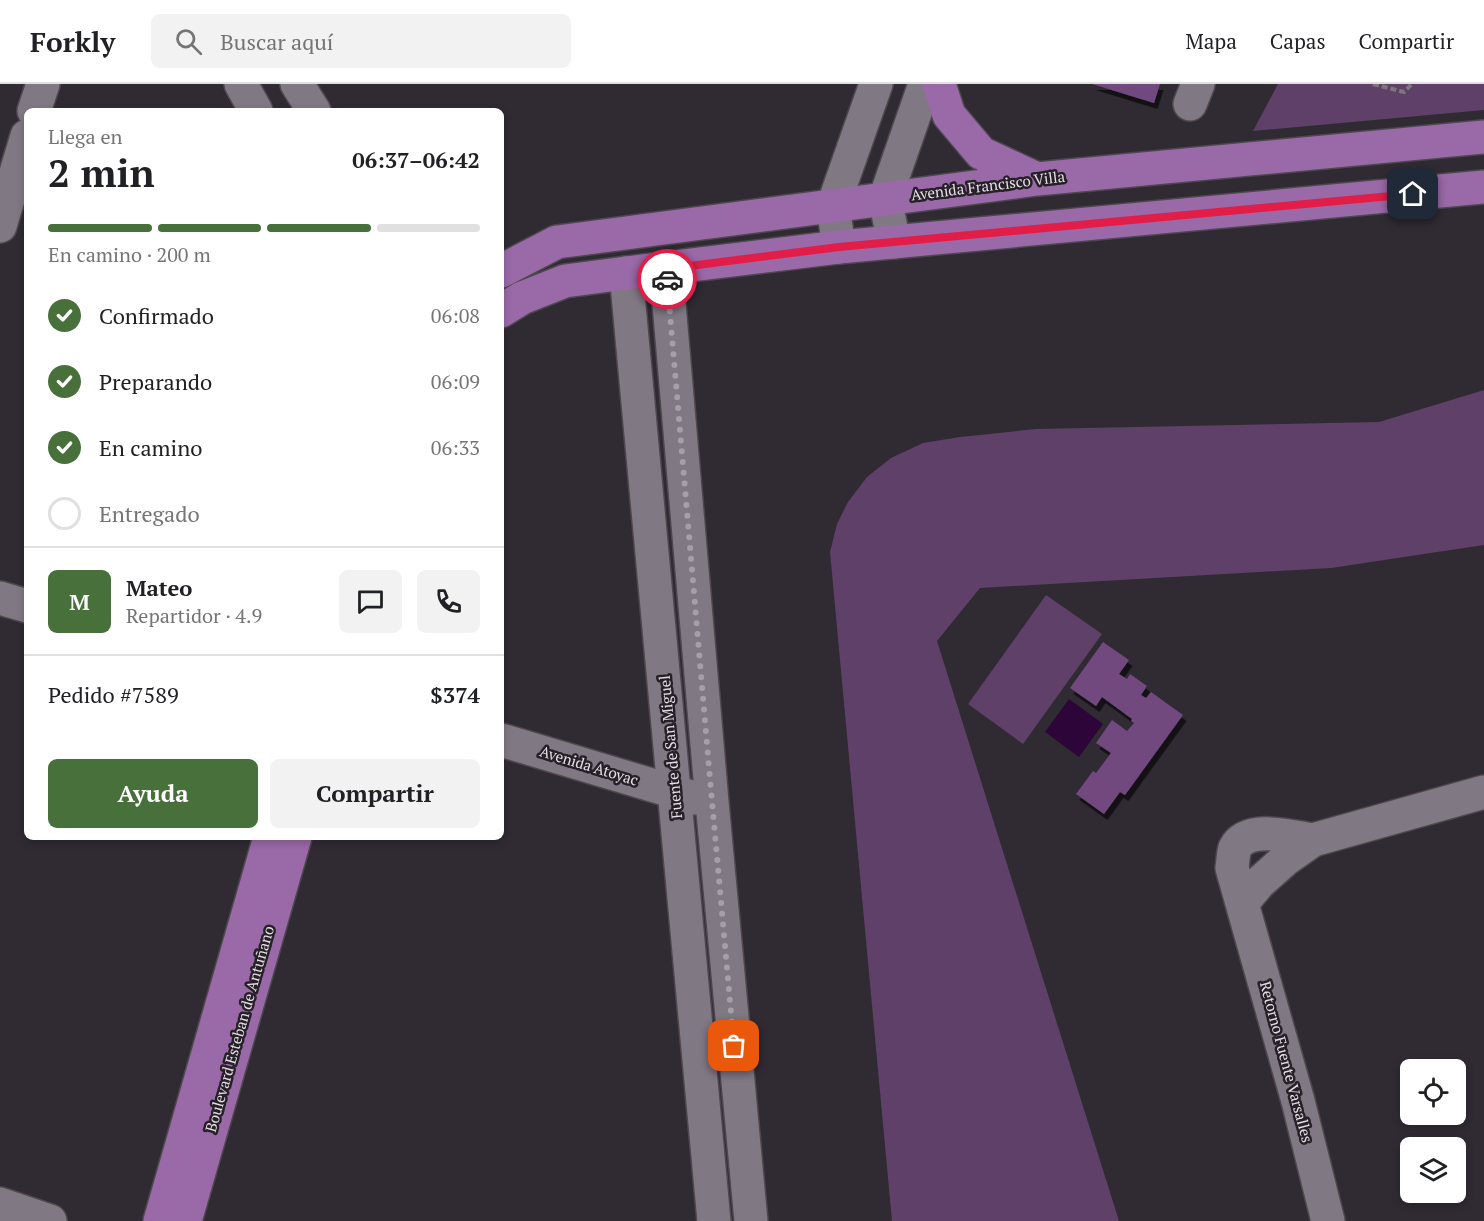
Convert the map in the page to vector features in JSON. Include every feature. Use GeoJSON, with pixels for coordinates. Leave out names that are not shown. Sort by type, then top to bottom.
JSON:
{"type":"FeatureCollection","features":[{"type":"Feature","properties":{"kind":"main road"},"geometry":{"type":"LineString","coordinates":[[939,84],[949,115],[981,153],[1037,179]]}},
{"type":"Feature","properties":{"kind":"main road","name":"Avenida Francisco Villa"},"geometry":{"type":"LineString","coordinates":[[504,269],[557,242],[1037,179],[1484,137]]}},
{"type":"Feature","properties":{"kind":"main road"},"geometry":{"type":"LineString","coordinates":[[504,309],[522,298],[565,281],[626,273],[839,247],[1484,187]]}},
{"type":"Feature","properties":{"kind":"main road"},"geometry":{"type":"LineString","coordinates":[[504,245],[557,242]]}},
{"type":"Feature","properties":{"kind":"main road","name":"Boulevard Esteban de Antuñano"},"geometry":{"type":"LineString","coordinates":[[160,1221],[269,840]]}},
{"type":"Feature","properties":{"kind":"main road","name":"Boulevard Esteban de Antuñano"},"geometry":{"type":"LineString","coordinates":[[185,1221],[294,840]]}},
{"type":"Feature","properties":{"kind":"street"},"geometry":{"type":"LineString","coordinates":[[35,108],[43,84]]}},
{"type":"Feature","properties":{"kind":"street"},"geometry":{"type":"LineString","coordinates":[[241,84],[254,108]]}},
{"type":"Feature","properties":{"kind":"street"},"geometry":{"type":"LineString","coordinates":[[297,84],[312,108]]}},
{"type":"Feature","properties":{"kind":"street"},"geometry":{"type":"LineString","coordinates":[[839,247],[833,206],[876,84]]}},
{"type":"Feature","properties":{"kind":"street"},"geometry":{"type":"LineString","coordinates":[[894,242],[885,199],[925,84]]}},
{"type":"Feature","properties":{"kind":"street"},"geometry":{"type":"LineString","coordinates":[[0,226],[16,148]]}},
{"type":"Feature","properties":{"kind":"street"},"geometry":{"type":"LineString","coordinates":[[666,269],[751,1221]]}},
{"type":"Feature","properties":{"kind":"street","name":"Fuente de San Miguel"},"geometry":{"type":"LineString","coordinates":[[626,273],[714,1221]]}},
{"type":"Feature","properties":{"kind":"street"},"geometry":{"type":"LineString","coordinates":[[0,598],[24,605]]}},
{"type":"Feature","properties":{"kind":"street","name":"Avenida Atoyac"},"geometry":{"type":"LineString","coordinates":[[504,741],[712,802]]}},
{"type":"Feature","properties":{"kind":"street","name":"Retorno Fuente Varsalles"},"geometry":{"type":"LineString","coordinates":[[1328,1221],[1298,1101],[1232,868],[1236,848],[1247,837],[1270,833],[1313,840],[1484,792]]}},
{"type":"Feature","properties":{"kind":"street"},"geometry":{"type":"LineString","coordinates":[[0,1204],[50,1221]]}},
{"type":"Feature","properties":{"kind":"path"},"geometry":{"type":"LineString","coordinates":[[1373,84],[1404,92],[1412,84]]}},
{"type":"Feature","properties":{"kind":"shaded area"},"geometry":{"type":"Polygon","coordinates":[[[1278,84],[1484,84],[1484,110],[1253,131],[1278,84]]]}},
{"type":"Feature","properties":{"kind":"shaded area"},"geometry":{"type":"Polygon","coordinates":[[[1484,390],[1484,545],[1331,568],[980,588],[937,641],[1119,1221],[892,1221],[830,552],[837,524],[848,502],[867,477],[891,458],[923,443],[1036,429],[1379,422],[1484,390]]]}},
{"type":"Feature","properties":{"kind":"shaded area"},"geometry":{"type":"Polygon","coordinates":[[[1046,595],[1102,634],[1023,744],[968,704],[1046,595]]]}},
{"type":"Feature","properties":{"kind":"shaded area"},"geometry":{"type":"Polygon","coordinates":[[[1069,699],[1103,724],[1079,757],[1045,732],[1069,699]]]}},
{"type":"Feature","properties":{"kind":"building"},"geometry":{"type":"Polygon","coordinates":[[[1092,84],[1160,84],[1154,103],[1092,84]]]}},
{"type":"Feature","properties":{"kind":"building"},"geometry":{"type":"Polygon","coordinates":[[[1103,642],[1129,660],[1119,674],[1127,679],[1130,674],[1147,686],[1141,695],[1146,698],[1151,692],[1183,715],[1125,795],[1120,792],[1104,814],[1076,794],[1093,771],[1096,773],[1111,753],[1096,743],[1112,720],[1127,731],[1134,723],[1132,719],[1102,697],[1096,706],[1070,688],[1103,642]]]}},
{"type":"Feature","properties":{"kind":"way so far"},"geometry":{"type":"LineString","coordinates":[[667,279],[734,1046]]}},
{"type":"Feature","properties":{"kind":"route"},"geometry":{"type":"LineString","coordinates":[[667,279],[666,269],[839,247],[1413,194]]}}]}
